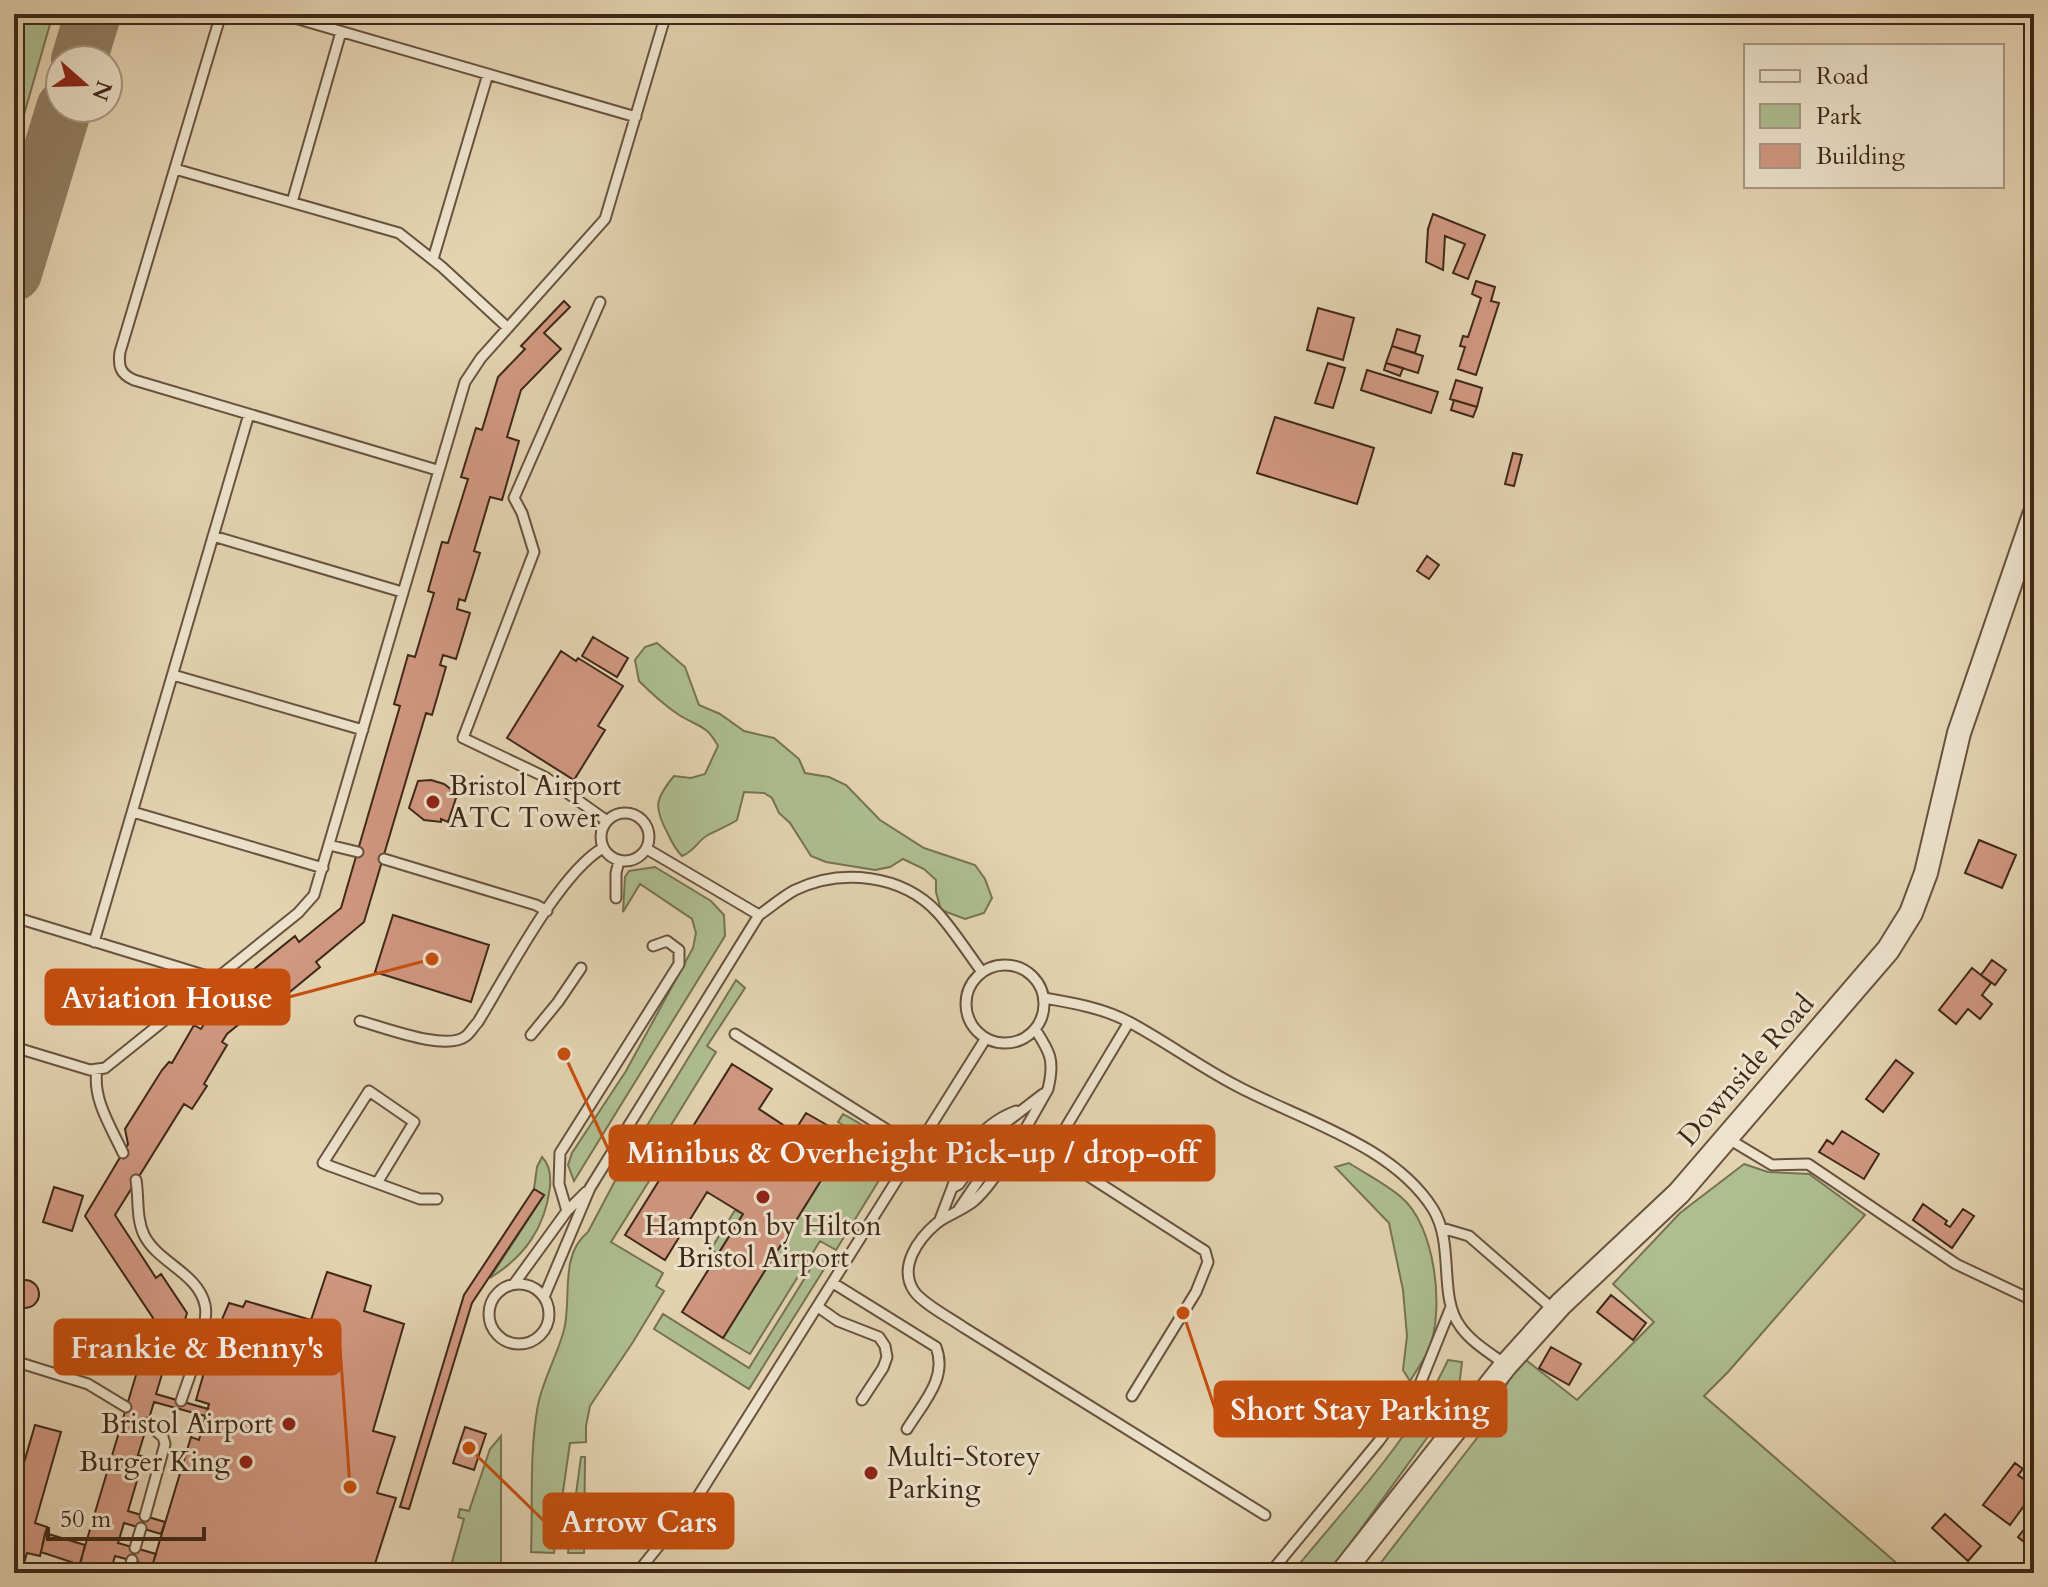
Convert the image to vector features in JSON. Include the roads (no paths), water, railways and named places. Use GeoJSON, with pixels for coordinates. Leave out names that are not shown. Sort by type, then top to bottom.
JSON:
{"type":"FeatureCollection","features":[{"type":"Feature","properties":{"kind":"street","name":"Downside Road"},"geometry":{"type":"LineString","coordinates":[[1342,1573],[1506,1365],[1555,1311],[1679,1193],[1888,950],[1911,913],[1926,873],[1959,733],[2034,515]]}},
{"type":"Feature","properties":{"kind":"lane"},"geometry":{"type":"LineString","coordinates":[[221,14],[120,352],[121,370],[134,380],[437,470]]}},
{"type":"Feature","properties":{"kind":"lane"},"geometry":{"type":"LineString","coordinates":[[281,14],[636,117]]}},
{"type":"Feature","properties":{"kind":"lane"},"geometry":{"type":"LineString","coordinates":[[14,1047],[90,1070],[108,1066],[309,903],[323,868],[465,382],[481,358],[605,219],[666,14]]}},
{"type":"Feature","properties":{"kind":"lane"},"geometry":{"type":"LineString","coordinates":[[292,202],[341,32]]}},
{"type":"Feature","properties":{"kind":"lane"},"geometry":{"type":"LineString","coordinates":[[433,259],[488,74]]}},
{"type":"Feature","properties":{"kind":"lane"},"geometry":{"type":"LineString","coordinates":[[175,169],[399,233],[433,259],[508,328]]}},
{"type":"Feature","properties":{"kind":"lane"},"geometry":{"type":"LineString","coordinates":[[600,302],[514,498],[534,552],[463,738],[545,777],[607,821]]}},
{"type":"Feature","properties":{"kind":"lane"},"geometry":{"type":"LineString","coordinates":[[94,942],[249,414]]}},
{"type":"Feature","properties":{"kind":"lane"},"geometry":{"type":"LineString","coordinates":[[213,536],[402,592]]}},
{"type":"Feature","properties":{"kind":"lane"},"geometry":{"type":"LineString","coordinates":[[173,675],[363,730]]}},
{"type":"Feature","properties":{"kind":"lane"},"geometry":{"type":"LineString","coordinates":[[133,812],[323,868]]}},
{"type":"Feature","properties":{"kind":"lane"},"geometry":{"type":"LineString","coordinates":[[621,813],[636,815],[647,826],[647,849],[635,860],[619,861],[603,848],[601,834],[607,821],[621,813]]}},
{"type":"Feature","properties":{"kind":"lane"},"geometry":{"type":"LineString","coordinates":[[329,845],[358,852]]}},
{"type":"Feature","properties":{"kind":"lane"},"geometry":{"type":"LineString","coordinates":[[360,1021],[437,1042],[457,1041],[466,1036],[478,1022],[547,911],[588,856],[603,848]]}},
{"type":"Feature","properties":{"kind":"lane"},"geometry":{"type":"LineString","coordinates":[[647,849],[759,915]]}},
{"type":"Feature","properties":{"kind":"lane"},"geometry":{"type":"LineString","coordinates":[[384,859],[547,911]]}},
{"type":"Feature","properties":{"kind":"lane"},"geometry":{"type":"LineString","coordinates":[[616,898],[619,861]]}},
{"type":"Feature","properties":{"kind":"lane"},"geometry":{"type":"LineString","coordinates":[[544,1297],[528,1285],[514,1284],[505,1288],[495,1296],[489,1313],[494,1330],[512,1343],[530,1342],[539,1337],[546,1327],[549,1317],[544,1297],[590,1188],[759,915],[795,890],[825,881],[841,877],[880,880],[911,891],[936,911],[982,972]]}},
{"type":"Feature","properties":{"kind":"lane"},"geometry":{"type":"LineString","coordinates":[[14,917],[217,979]]}},
{"type":"Feature","properties":{"kind":"lane"},"geometry":{"type":"LineString","coordinates":[[567,1211],[559,1184],[560,1153],[679,964],[679,950],[667,941],[653,946]]}},
{"type":"Feature","properties":{"kind":"lane"},"geometry":{"type":"LineString","coordinates":[[1004,965],[1025,971],[1041,987],[1044,1009],[1035,1029],[1017,1041],[1007,1043],[986,1038],[977,1031],[967,1012],[969,990],[982,972],[1004,965]]}},
{"type":"Feature","properties":{"kind":"lane"},"geometry":{"type":"LineString","coordinates":[[531,1035],[581,968]]}},
{"type":"Feature","properties":{"kind":"lane"},"geometry":{"type":"LineString","coordinates":[[1044,998],[1085,1005],[1129,1022],[1232,1084],[1367,1148],[1400,1171],[1420,1191],[1442,1228],[1451,1307],[1458,1324],[1473,1341],[1506,1365]]}},
{"type":"Feature","properties":{"kind":"lane"},"geometry":{"type":"LineString","coordinates":[[1129,1022],[1051,1152],[1205,1251],[1208,1262],[1196,1292],[1132,1396]]}},
{"type":"Feature","properties":{"kind":"lane"},"geometry":{"type":"LineString","coordinates":[[1035,1029],[1051,1054],[1052,1072],[1048,1089],[992,1179],[973,1201],[939,1222],[922,1237],[909,1259],[908,1279],[915,1294],[1265,1515]]}},
{"type":"Feature","properties":{"kind":"lane"},"geometry":{"type":"LineString","coordinates":[[735,1034],[916,1148]]}},
{"type":"Feature","properties":{"kind":"lane"},"geometry":{"type":"LineString","coordinates":[[637,1573],[695,1501],[986,1038]]}},
{"type":"Feature","properties":{"kind":"lane"},"geometry":{"type":"LineString","coordinates":[[97,1069],[95,1081],[99,1101],[123,1153]]}},
{"type":"Feature","properties":{"kind":"lane"},"geometry":{"type":"LineString","coordinates":[[939,1222],[952,1188],[959,1184],[1000,1127],[1048,1089]]}},
{"type":"Feature","properties":{"kind":"lane"},"geometry":{"type":"LineString","coordinates":[[377,1183],[414,1122],[369,1091],[323,1163],[420,1199],[437,1199]]}},
{"type":"Feature","properties":{"kind":"lane"},"geometry":{"type":"LineString","coordinates":[[1727,1138],[1772,1165],[1808,1164],[1956,1264],[2034,1301]]}},
{"type":"Feature","properties":{"kind":"lane"},"geometry":{"type":"LineString","coordinates":[[136,1180],[138,1215],[144,1235],[161,1256],[198,1290],[205,1305],[205,1321],[181,1401]]}},
{"type":"Feature","properties":{"kind":"lane"},"geometry":{"type":"LineString","coordinates":[[514,1284],[567,1211],[590,1188]]}},
{"type":"Feature","properties":{"kind":"lane"},"geometry":{"type":"LineString","coordinates":[[1442,1228],[1469,1236],[1555,1311]]}},
{"type":"Feature","properties":{"kind":"lane"},"geometry":{"type":"LineString","coordinates":[[833,1283],[936,1347],[941,1368],[937,1382],[907,1429]]}},
{"type":"Feature","properties":{"kind":"lane"},"geometry":{"type":"LineString","coordinates":[[818,1307],[838,1321],[879,1337],[885,1346],[887,1357],[883,1368],[862,1400]]}},
{"type":"Feature","properties":{"kind":"lane"},"geometry":{"type":"LineString","coordinates":[[1270,1573],[1379,1441],[1420,1384],[1451,1307]]}},
{"type":"Feature","properties":{"kind":"lane"},"geometry":{"type":"LineString","coordinates":[[14,1361],[88,1384],[126,1407]]}},
{"type":"Feature","properties":{"kind":"lane"},"geometry":{"type":"LineString","coordinates":[[145,1516],[165,1444],[160,1434],[147,1423]]}},
{"type":"Feature","properties":{"kind":"lane"},"geometry":{"type":"LineString","coordinates":[[135,1548],[141,1528]]}},
{"type":"Feature","properties":{"kind":"lane"},"geometry":{"type":"LineString","coordinates":[[128,1573],[132,1560]]}},
{"type":"Feature","properties":{"kind":"place","name":"Bristol Airport ATC Tower"},"geometry":{"type":"Point","coordinates":[433,802]}},
{"type":"Feature","properties":{"kind":"place","name":"Aviation House"},"geometry":{"type":"Point","coordinates":[432,959]}},
{"type":"Feature","properties":{"kind":"place","name":"Minibus & Overheight Pick-up / drop-off"},"geometry":{"type":"Point","coordinates":[564,1054]}},
{"type":"Feature","properties":{"kind":"place","name":"Hampton by Hilton Bristol Airport"},"geometry":{"type":"Point","coordinates":[763,1197]}},
{"type":"Feature","properties":{"kind":"place","name":"Short Stay Parking"},"geometry":{"type":"Point","coordinates":[1183,1313]}},
{"type":"Feature","properties":{"kind":"place","name":"Bristol Airport"},"geometry":{"type":"Point","coordinates":[289,1424]}},
{"type":"Feature","properties":{"kind":"place","name":"Arrow Cars"},"geometry":{"type":"Point","coordinates":[469,1448]}},
{"type":"Feature","properties":{"kind":"place","name":"Burger King"},"geometry":{"type":"Point","coordinates":[246,1462]}},
{"type":"Feature","properties":{"kind":"place","name":"Multi-Storey Parking"},"geometry":{"type":"Point","coordinates":[871,1473]}},
{"type":"Feature","properties":{"kind":"place","name":"Frankie & Benny's"},"geometry":{"type":"Point","coordinates":[350,1487]}}]}
